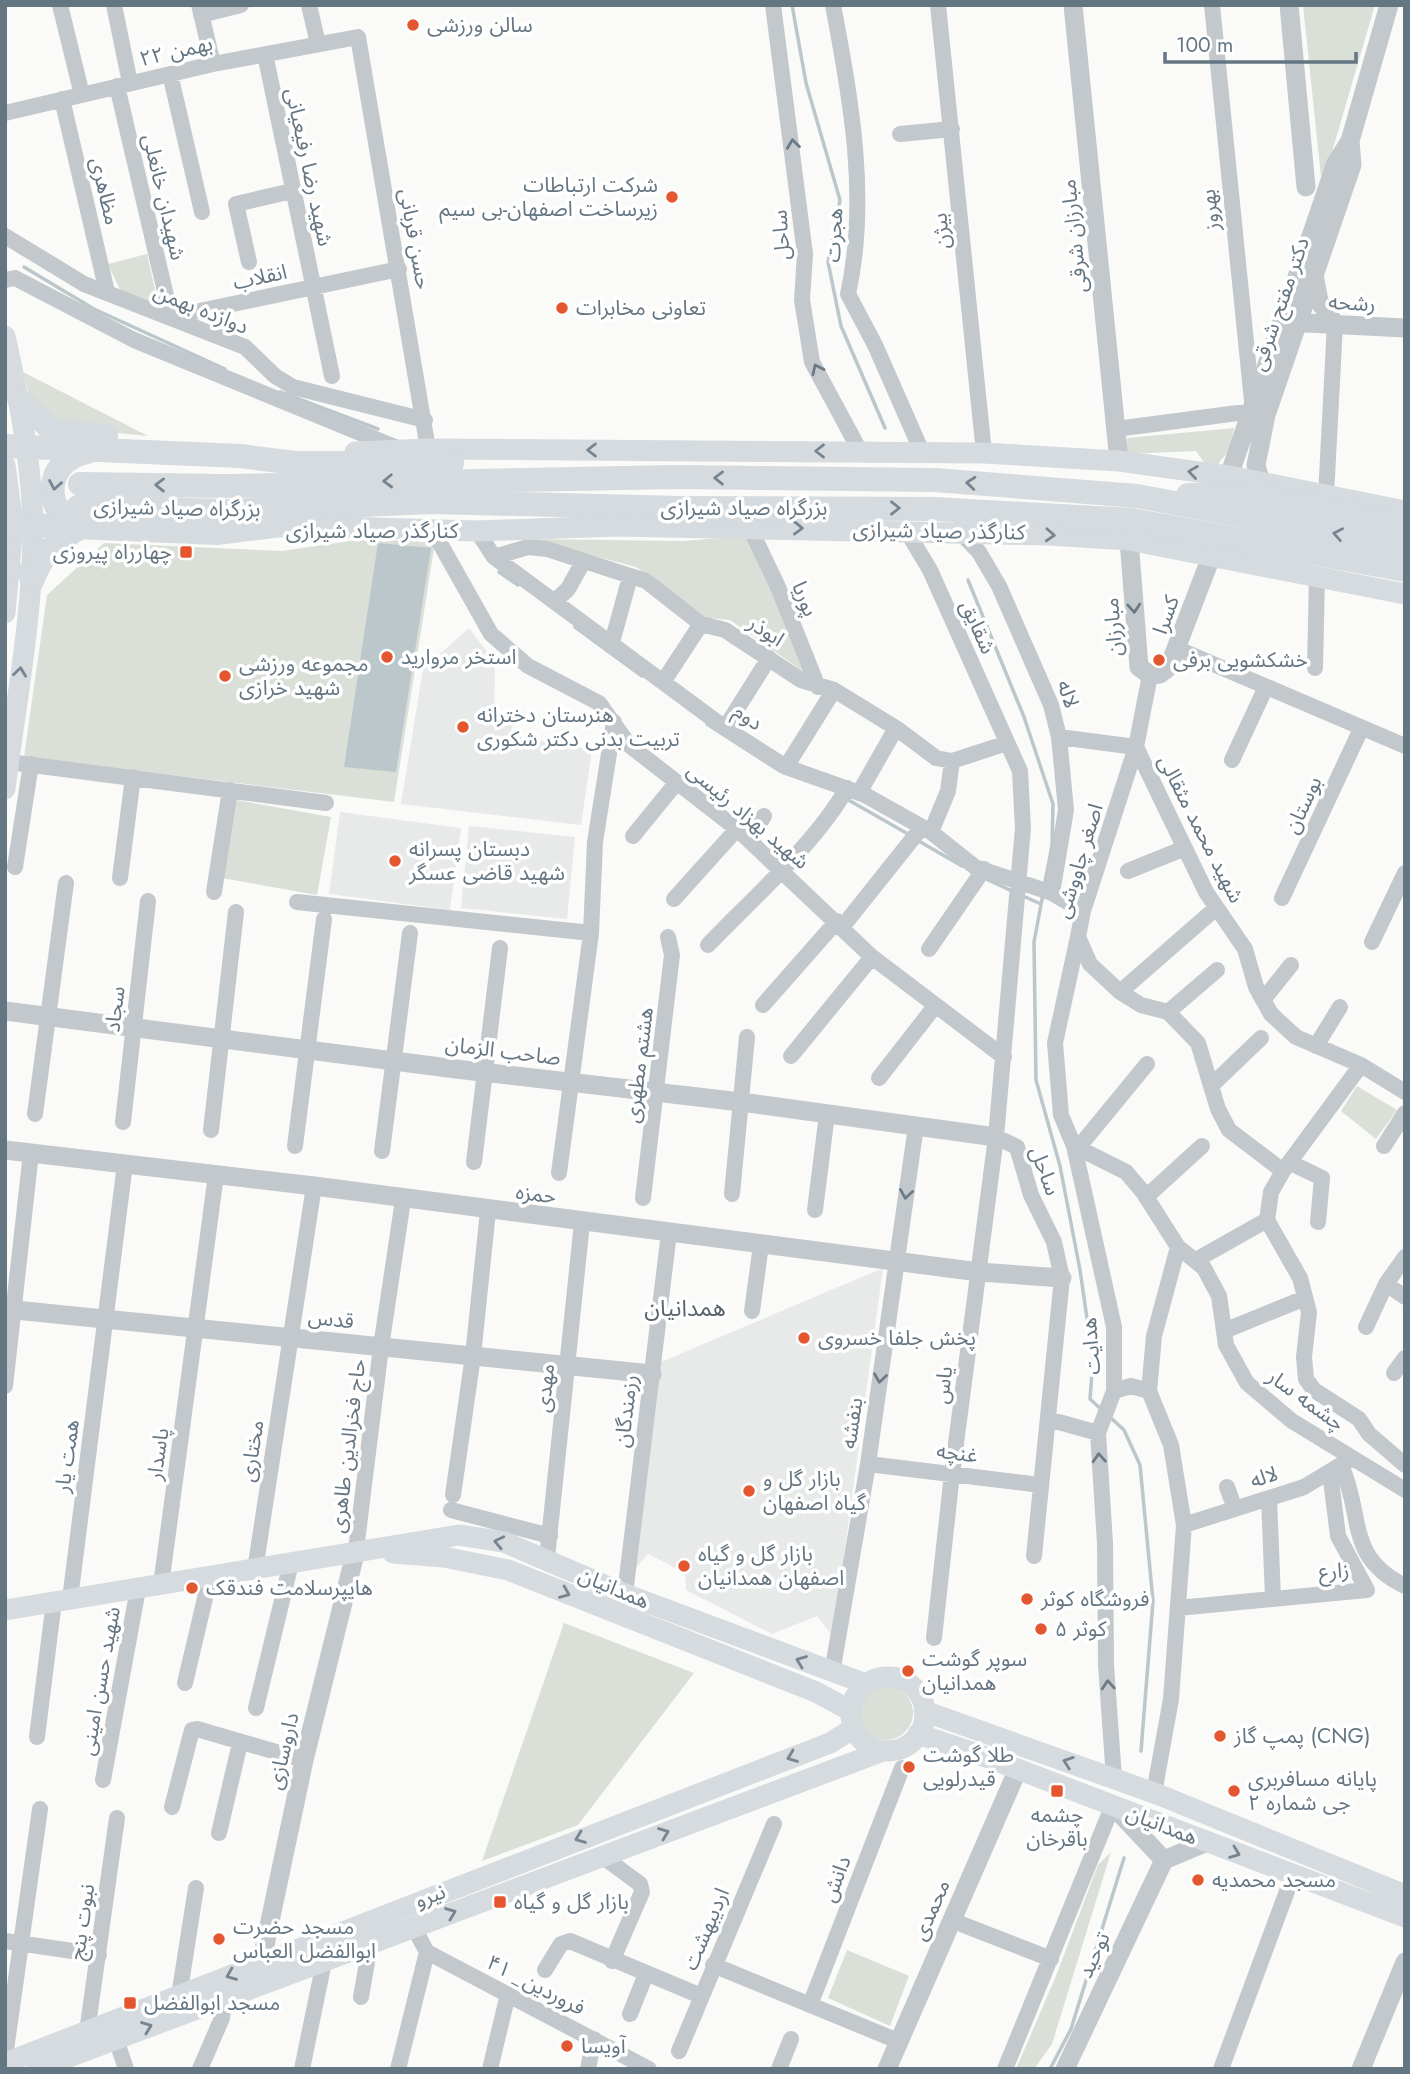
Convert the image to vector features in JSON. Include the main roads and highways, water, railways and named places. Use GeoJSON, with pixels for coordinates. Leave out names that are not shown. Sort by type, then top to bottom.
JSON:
{"type":"FeatureCollection","features":[{"type":"Feature","properties":{"kind":"highway"},"geometry":{"type":"LineString","coordinates":[[19,399],[52,430],[134,439],[153,454]]}},
{"type":"Feature","properties":{"kind":"highway"},"geometry":{"type":"LineString","coordinates":[[16,447],[240,456],[295,463],[525,463],[676,477]]}},
{"type":"Feature","properties":{"kind":"highway"},"geometry":{"type":"LineString","coordinates":[[91,451],[66,461],[52,484],[57,511],[78,507],[216,533],[340,519],[509,520],[680,508]]}},
{"type":"Feature","properties":{"kind":"highway","name":"بزرگراه صیاد شیرازی"},"geometry":{"type":"LineString","coordinates":[[78,507],[225,486],[676,477],[935,480],[1405,570]]}},
{"type":"Feature","properties":{"kind":"highway"},"geometry":{"type":"LineString","coordinates":[[1133,519],[1252,494],[1405,526]]}},
{"type":"Feature","properties":{"kind":"highway","name":"بزرگراه صیاد شیرازی"},"geometry":{"type":"LineString","coordinates":[[78,507],[228,511],[431,502],[680,508],[934,509],[1133,519],[1405,546]]}},
{"type":"Feature","properties":{"kind":"highway"},"geometry":{"type":"LineString","coordinates":[[17,525],[78,507]]}},
{"type":"Feature","properties":{"kind":"highway"},"geometry":{"type":"LineString","coordinates":[[16,572],[40,558],[78,507]]}},
{"type":"Feature","properties":{"kind":"highway"},"geometry":{"type":"LineString","coordinates":[[1133,519],[1261,554],[1405,584]]}},
{"type":"Feature","properties":{"kind":"main road"},"geometry":{"type":"LineString","coordinates":[[5,336],[19,399],[16,447],[16,572],[9,762],[5,789]]}},
{"type":"Feature","properties":{"kind":"main road"},"geometry":{"type":"LineString","coordinates":[[240,456],[428,449],[984,453],[1119,461],[1228,476],[1405,511]]}},
{"type":"Feature","properties":{"kind":"main road"},"geometry":{"type":"LineString","coordinates":[[5,465],[17,525]]}},
{"type":"Feature","properties":{"kind":"main road","name":"کنارگذر صیاد شیرازی"},"geometry":{"type":"LineString","coordinates":[[216,533],[339,527],[433,531],[616,526],[958,530],[1133,519],[1211,557],[1405,594]]}},
{"type":"Feature","properties":{"kind":"main road"},"geometry":{"type":"LineString","coordinates":[[5,613],[16,572]]}},
{"type":"Feature","properties":{"kind":"main road","name":"همدانیان"},"geometry":{"type":"LineString","coordinates":[[5,1610],[459,1535],[504,1542],[547,1558],[625,1594],[866,1684]]}},
{"type":"Feature","properties":{"kind":"main road","name":"همدانیان"},"geometry":{"type":"LineString","coordinates":[[356,1550],[444,1557],[508,1570],[816,1692],[852,1720]]}},
{"type":"Feature","properties":{"kind":"main road"},"geometry":{"type":"LineString","coordinates":[[887,1677],[908,1683],[922,1700],[924,1712],[918,1734],[903,1747],[883,1751],[861,1739],[852,1720],[858,1692],[866,1684],[887,1677]]}},
{"type":"Feature","properties":{"kind":"main road","name":"همدانیان"},"geometry":{"type":"LineString","coordinates":[[924,1712],[1154,1793],[1393,1898],[1405,1917]]}},
{"type":"Feature","properties":{"kind":"main road","name":"نیرو"},"geometry":{"type":"LineString","coordinates":[[37,2069],[68,2063],[117,2039],[225,1999],[263,1974],[830,1743],[852,1720]]}},
{"type":"Feature","properties":{"kind":"main road","name":"همدانیان"},"geometry":{"type":"LineString","coordinates":[[918,1734],[1018,1769],[1110,1812],[1207,1842],[1293,1875],[1393,1898]]}},
{"type":"Feature","properties":{"kind":"main road"},"geometry":{"type":"LineString","coordinates":[[830,1743],[837,1766]]}},
{"type":"Feature","properties":{"kind":"main road","name":"نیرو"},"geometry":{"type":"LineString","coordinates":[[5,2063],[179,1996],[263,1974],[324,1962],[837,1766],[883,1751]]}},
{"type":"Feature","properties":{"kind":"waterway"},"geometry":{"type":"LineString","coordinates":[[792,5],[806,83],[840,200],[828,262],[841,326],[885,428]]}},
{"type":"Feature","properties":{"kind":"waterway"},"geometry":{"type":"LineString","coordinates":[[24,267],[94,309],[225,369]]}},
{"type":"Feature","properties":{"kind":"waterway"},"geometry":{"type":"LineString","coordinates":[[280,392],[378,429]]}},
{"type":"Feature","properties":{"kind":"waterway"},"geometry":{"type":"LineString","coordinates":[[499,572],[518,585]]}},
{"type":"Feature","properties":{"kind":"waterway"},"geometry":{"type":"LineString","coordinates":[[968,580],[1024,717],[1053,804],[1052,846],[1044,887]]}},
{"type":"Feature","properties":{"kind":"waterway"},"geometry":{"type":"LineString","coordinates":[[575,627],[642,676]]}},
{"type":"Feature","properties":{"kind":"waterway"},"geometry":{"type":"LineString","coordinates":[[707,724],[780,771]]}},
{"type":"Feature","properties":{"kind":"waterway"},"geometry":{"type":"LineString","coordinates":[[845,798],[908,834]]}},
{"type":"Feature","properties":{"kind":"waterway"},"geometry":{"type":"LineString","coordinates":[[917,840],[962,866]]}},
{"type":"Feature","properties":{"kind":"waterway"},"geometry":{"type":"LineString","coordinates":[[984,878],[1012,891]]}},
{"type":"Feature","properties":{"kind":"waterway"},"geometry":{"type":"LineString","coordinates":[[1043,894],[1034,942],[1036,1080],[1060,1166],[1080,1270],[1093,1360],[1090,1399],[1102,1410]]}},
{"type":"Feature","properties":{"kind":"waterway"},"geometry":{"type":"LineString","coordinates":[[1023,896],[1041,904]]}},
{"type":"Feature","properties":{"kind":"waterway"},"geometry":{"type":"LineString","coordinates":[[1110,1417],[1124,1430],[1140,1465],[1153,1601],[1141,1751]]}},
{"type":"Feature","properties":{"kind":"waterway"},"geometry":{"type":"LineString","coordinates":[[1050,2069],[1071,2029],[1124,1858]]}},
{"type":"Feature","properties":{"kind":"place","name":"سالن ورزشی"},"geometry":{"type":"Point","coordinates":[413,25]}},
{"type":"Feature","properties":{"kind":"place","name":"شرکت ارتباطات زیرساخت اصفهان-بی سیم"},"geometry":{"type":"Point","coordinates":[672,197]}},
{"type":"Feature","properties":{"kind":"place","name":"تعاونی مخابرات"},"geometry":{"type":"Point","coordinates":[562,308]}},
{"type":"Feature","properties":{"kind":"place","name":"چهارراه پیروزی"},"geometry":{"type":"Point","coordinates":[186,552]}},
{"type":"Feature","properties":{"kind":"place","name":"استخر مروارید"},"geometry":{"type":"Point","coordinates":[387,657]}},
{"type":"Feature","properties":{"kind":"place","name":"خشکشویی برفی"},"geometry":{"type":"Point","coordinates":[1159,660]}},
{"type":"Feature","properties":{"kind":"place","name":"مجموعه ورزشی شهید خرازی"},"geometry":{"type":"Point","coordinates":[225,676]}},
{"type":"Feature","properties":{"kind":"place","name":"هنرستان دخترانه تربیت بدنی دکتر شکوری"},"geometry":{"type":"Point","coordinates":[463,727]}},
{"type":"Feature","properties":{"kind":"place","name":"دبستان پسرانه شهید قاضی عسگر"},"geometry":{"type":"Point","coordinates":[395,861]}},
{"type":"Feature","properties":{"kind":"place","name":"پخش جلفا خسروی"},"geometry":{"type":"Point","coordinates":[804,1338]}},
{"type":"Feature","properties":{"kind":"place","name":"بازار گل و گیاه اصفهان"},"geometry":{"type":"Point","coordinates":[749,1491]}},
{"type":"Feature","properties":{"kind":"place","name":"بازار گل و گیاه اصفهان همدانیان"},"geometry":{"type":"Point","coordinates":[684,1566]}},
{"type":"Feature","properties":{"kind":"place","name":"هایپرسلامت فندقک"},"geometry":{"type":"Point","coordinates":[192,1588]}},
{"type":"Feature","properties":{"kind":"place","name":"فروشگاه کوثر"},"geometry":{"type":"Point","coordinates":[1027,1599]}},
{"type":"Feature","properties":{"kind":"place","name":"کوثر ۵"},"geometry":{"type":"Point","coordinates":[1041,1629]}},
{"type":"Feature","properties":{"kind":"place","name":"سوپر گوشت همدانیان"},"geometry":{"type":"Point","coordinates":[908,1671]}},
{"type":"Feature","properties":{"kind":"place","name":"پمپ گاز (CNG)"},"geometry":{"type":"Point","coordinates":[1220,1736]}},
{"type":"Feature","properties":{"kind":"place","name":"طلا گوشت قیدرلویی"},"geometry":{"type":"Point","coordinates":[909,1767]}},
{"type":"Feature","properties":{"kind":"place","name":"چشمه باقرخان"},"geometry":{"type":"Point","coordinates":[1057,1791]}},
{"type":"Feature","properties":{"kind":"place","name":"پایانه مسافربری جی شماره ۲"},"geometry":{"type":"Point","coordinates":[1234,1791]}},
{"type":"Feature","properties":{"kind":"place","name":"مسجد محمدیه"},"geometry":{"type":"Point","coordinates":[1198,1880]}},
{"type":"Feature","properties":{"kind":"place","name":"بازار گل و گیاه"},"geometry":{"type":"Point","coordinates":[500,1902]}},
{"type":"Feature","properties":{"kind":"place","name":"مسجد حضرت ابوالفضل العباس"},"geometry":{"type":"Point","coordinates":[219,1939]}},
{"type":"Feature","properties":{"kind":"place","name":"مسجد ابوالفضل"},"geometry":{"type":"Point","coordinates":[130,2003]}},
{"type":"Feature","properties":{"kind":"place","name":"آویسا"},"geometry":{"type":"Point","coordinates":[567,2046]}},
{"type":"Feature","properties":{"kind":"district","name":"همدانیان"},"geometry":{"type":"Point","coordinates":[685,1308]}}]}
